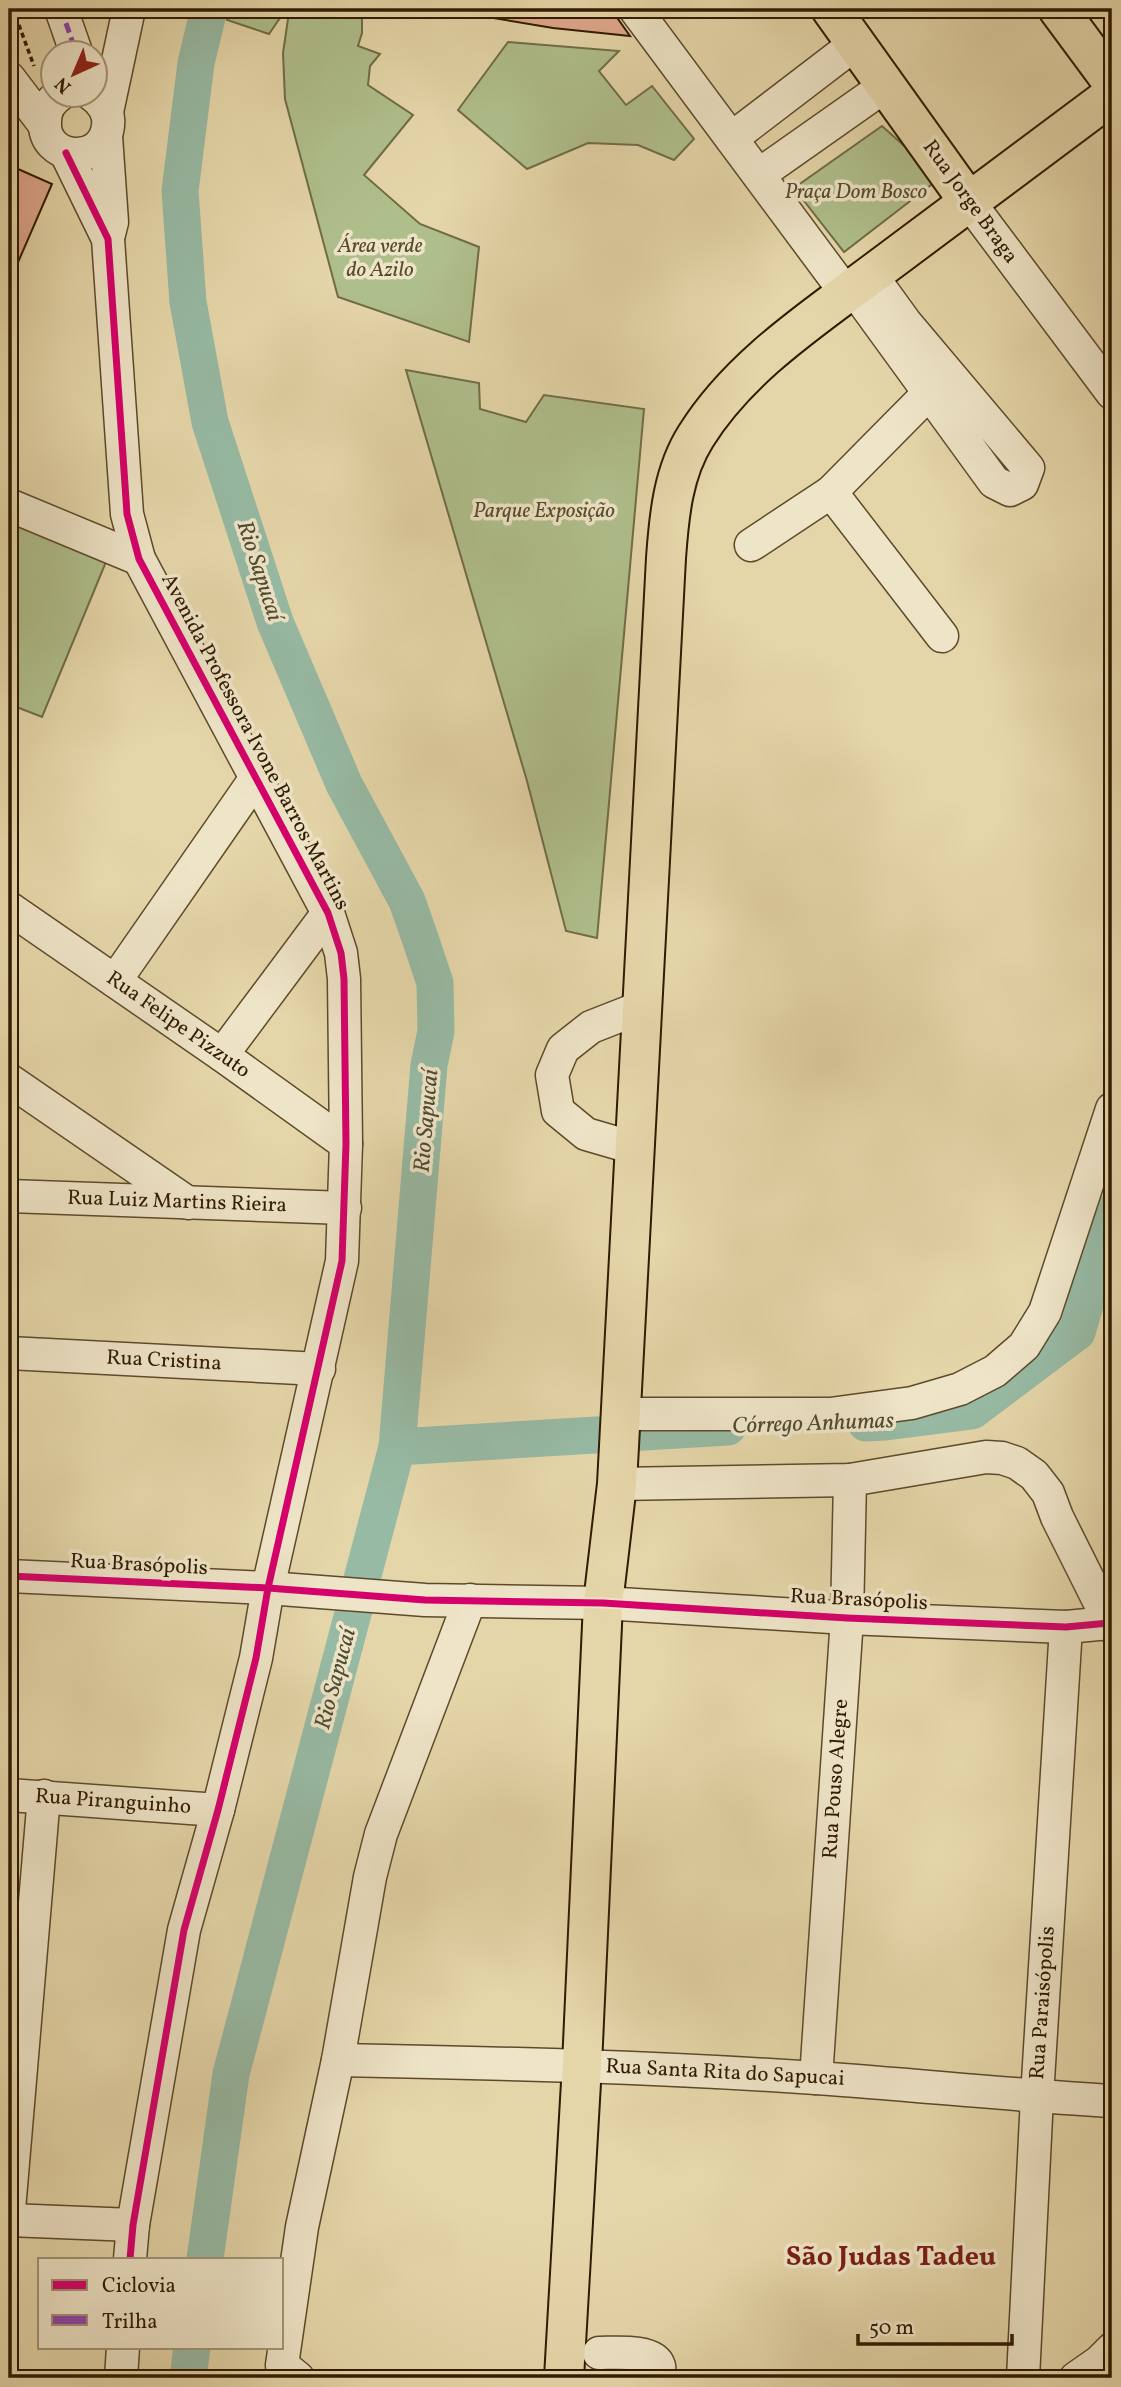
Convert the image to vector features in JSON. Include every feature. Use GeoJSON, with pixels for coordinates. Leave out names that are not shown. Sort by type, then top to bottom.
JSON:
{"type":"FeatureCollection","features":[{"type":"Feature","properties":{"kind":"highway","name":"Rua Jorge Braga"},"geometry":{"type":"LineString","coordinates":[[831,9],[970,202]]}},
{"type":"Feature","properties":{"kind":"highway"},"geometry":{"type":"LineString","coordinates":[[1058,9],[1112,82]]}},
{"type":"Feature","properties":{"kind":"highway"},"geometry":{"type":"LineString","coordinates":[[582,2364],[582,2065],[603,1603],[617,1476],[669,518],[680,471],[695,437],[717,406],[767,356],[857,285],[1112,95]]}},
{"type":"Feature","properties":{"kind":"street"},"geometry":{"type":"LineString","coordinates":[[61,9],[71,38]]}},
{"type":"Feature","properties":{"kind":"street","name":"Avenida Professora Ivone Barros Martins"},"geometry":{"type":"LineString","coordinates":[[129,9],[101,114],[112,222],[107,239],[127,514],[139,559],[328,913],[341,953],[344,979],[346,1144],[342,1261],[268,1588],[256,1658],[218,1810],[184,1930],[133,2225],[130,2258]]}},
{"type":"Feature","properties":{"kind":"street"},"geometry":{"type":"LineString","coordinates":[[635,9],[760,174],[857,285],[929,393],[994,482],[1010,490],[1022,484],[1028,468],[905,322],[857,285]]}},
{"type":"Feature","properties":{"kind":"street"},"geometry":{"type":"LineString","coordinates":[[732,138],[855,44]]}},
{"type":"Feature","properties":{"kind":"street"},"geometry":{"type":"LineString","coordinates":[[9,67],[38,88]]}},
{"type":"Feature","properties":{"kind":"street","name":"Avenida Professora Ivone Barros Martins"},"geometry":{"type":"LineString","coordinates":[[9,78],[38,91]]}},
{"type":"Feature","properties":{"kind":"street"},"geometry":{"type":"LineString","coordinates":[[760,174],[885,86]]}},
{"type":"Feature","properties":{"kind":"street","name":"Avenida Professora Ivone Barros Martins"},"geometry":{"type":"LineString","coordinates":[[51,108],[47,135],[54,146],[65,153],[107,239]]}},
{"type":"Feature","properties":{"kind":"street"},"geometry":{"type":"LineString","coordinates":[[65,153],[75,155],[93,150],[101,114]]}},
{"type":"Feature","properties":{"kind":"street","name":"Rua Jorge Braga"},"geometry":{"type":"LineString","coordinates":[[970,202],[1112,393]]}},
{"type":"Feature","properties":{"kind":"street"},"geometry":{"type":"LineString","coordinates":[[751,545],[831,492],[929,393]]}},
{"type":"Feature","properties":{"kind":"street"},"geometry":{"type":"LineString","coordinates":[[831,492],[942,636]]}},
{"type":"Feature","properties":{"kind":"street"},"geometry":{"type":"LineString","coordinates":[[9,505],[139,559]]}},
{"type":"Feature","properties":{"kind":"street"},"geometry":{"type":"LineString","coordinates":[[115,981],[256,778]]}},
{"type":"Feature","properties":{"kind":"street","name":"Rua Felipe Pizzuto"},"geometry":{"type":"LineString","coordinates":[[9,908],[346,1144]]}},
{"type":"Feature","properties":{"kind":"street"},"geometry":{"type":"LineString","coordinates":[[222,1055],[328,913]]}},
{"type":"Feature","properties":{"kind":"street"},"geometry":{"type":"LineString","coordinates":[[634,1148],[586,1134],[558,1111],[552,1074],[563,1049],[582,1034],[592,1027],[642,1007]]}},
{"type":"Feature","properties":{"kind":"street"},"geometry":{"type":"LineString","coordinates":[[9,1080],[188,1203]]}},
{"type":"Feature","properties":{"kind":"street"},"geometry":{"type":"LineString","coordinates":[[619,1420],[830,1414],[912,1403],[960,1389],[995,1370],[1024,1346],[1045,1311],[1112,1109]]}},
{"type":"Feature","properties":{"kind":"street","name":"Rua Luiz Martins Rieira"},"geometry":{"type":"LineString","coordinates":[[9,1196],[345,1208]]}},
{"type":"Feature","properties":{"kind":"street","name":"Rua Cristina"},"geometry":{"type":"LineString","coordinates":[[9,1353],[319,1369]]}},
{"type":"Feature","properties":{"kind":"street"},"geometry":{"type":"LineString","coordinates":[[617,1476],[850,1480],[986,1457],[1017,1462],[1034,1475],[1048,1493],[1056,1517],[1111,1624]]}},
{"type":"Feature","properties":{"kind":"street","name":"Rua Pouso Alegre"},"geometry":{"type":"LineString","coordinates":[[816,2078],[847,1618],[850,1480]]}},
{"type":"Feature","properties":{"kind":"street","name":"Rua Brasópolis"},"geometry":{"type":"LineString","coordinates":[[9,1576],[268,1588],[425,1600],[603,1603],[847,1618],[1066,1627],[1111,1624]]}},
{"type":"Feature","properties":{"kind":"street"},"geometry":{"type":"LineString","coordinates":[[290,2371],[302,2227],[338,2060],[370,1877],[381,1834],[470,1600]]}},
{"type":"Feature","properties":{"kind":"street","name":"Rua Paraisópolis"},"geometry":{"type":"LineString","coordinates":[[1023,2378],[1066,1627]]}},
{"type":"Feature","properties":{"kind":"street","name":"Rua Piranguinho"},"geometry":{"type":"LineString","coordinates":[[9,1795],[218,1810]]}},
{"type":"Feature","properties":{"kind":"street"},"geometry":{"type":"LineString","coordinates":[[9,2210],[44,1796]]}},
{"type":"Feature","properties":{"kind":"street","name":"Rua Santa Rita do Sapucai"},"geometry":{"type":"LineString","coordinates":[[338,2060],[582,2065],[816,2078],[1112,2101]]}},
{"type":"Feature","properties":{"kind":"street"},"geometry":{"type":"LineString","coordinates":[[9,2220],[133,2225]]}},
{"type":"Feature","properties":{"kind":"street"},"geometry":{"type":"LineString","coordinates":[[121,2378],[123,2348]]}},
{"type":"Feature","properties":{"kind":"street"},"geometry":{"type":"LineString","coordinates":[[1076,2378],[1112,2349]]}},
{"type":"Feature","properties":{"kind":"street"},"geometry":{"type":"LineString","coordinates":[[582,2364],[645,2354],[659,2365],[659,2378]]}},
{"type":"Feature","properties":{"kind":"path"},"geometry":{"type":"LineString","coordinates":[[13,9],[38,66]]}},
{"type":"Feature","properties":{"kind":"green space"},"geometry":{"type":"Polygon","coordinates":[[[232,9],[286,9],[269,34],[227,20],[232,9]]]}},
{"type":"Feature","properties":{"kind":"green space","name":"Área verde do Azilo"},"geometry":{"type":"Polygon","coordinates":[[[319,9],[362,9],[362,33],[358,46],[380,54],[370,66],[368,85],[413,115],[364,175],[420,224],[479,247],[469,342],[338,297],[285,99],[283,53],[289,12],[311,14],[319,9]]]}},
{"type":"Feature","properties":{"kind":"green space"},"geometry":{"type":"Polygon","coordinates":[[[508,42],[619,51],[599,71],[626,105],[652,86],[694,139],[674,160],[638,145],[588,143],[527,169],[458,110],[508,42]]]}},
{"type":"Feature","properties":{"kind":"green space","name":"Praça Dom Bosco"},"geometry":{"type":"Polygon","coordinates":[[[882,126],[940,178],[844,252],[794,188],[882,126]]]}},
{"type":"Feature","properties":{"kind":"green space","name":"Parque Exposição"},"geometry":{"type":"Polygon","coordinates":[[[406,370],[479,383],[480,409],[526,422],[544,395],[644,409],[597,938],[566,931],[527,781],[406,370]]]}},
{"type":"Feature","properties":{"kind":"green space"},"geometry":{"type":"Polygon","coordinates":[[[9,517],[108,557],[42,717],[9,704],[9,517]]]}},
{"type":"Feature","properties":{"kind":"building"},"geometry":{"type":"Polygon","coordinates":[[[494,9],[611,9],[630,36],[493,18],[494,9]]]}},
{"type":"Feature","properties":{"kind":"building"},"geometry":{"type":"Polygon","coordinates":[[[9,165],[52,184],[9,283],[9,165]]]}},
{"type":"Feature","properties":{"kind":"waterway","name":"Rio Sapucaí"},"geometry":{"type":"LineString","coordinates":[[205,2258],[231,2074],[397,1447],[429,1065],[436,1031],[435,983],[407,901],[344,784],[275,622],[210,422],[188,302],[180,191],[196,63],[209,9]]}},
{"type":"Feature","properties":{"kind":"waterway","name":"Córrego Anhumas"},"geometry":{"type":"LineString","coordinates":[[866,1423],[972,1411],[1077,1332],[1112,1212]]}},
{"type":"Feature","properties":{"kind":"waterway","name":"Córrego Anhumas"},"geometry":{"type":"LineString","coordinates":[[397,1447],[728,1427]]}},
{"type":"Feature","properties":{"kind":"waterway","name":"Rio Sapucaí"},"geometry":{"type":"LineString","coordinates":[[188,2378],[192,2348]]}},
{"type":"Feature","properties":{"kind":"marked path"},"geometry":{"type":"LineString","coordinates":[[61,9],[71,38]]}},
{"type":"Feature","properties":{"kind":"cycle path"},"geometry":{"type":"LineString","coordinates":[[66,153],[108,239],[127,514],[139,559],[328,913],[341,953],[344,979],[346,1144],[342,1261],[268,1588],[256,1658],[218,1810],[184,1930],[133,2225],[130,2258]]}},
{"type":"Feature","properties":{"kind":"cycle path"},"geometry":{"type":"LineString","coordinates":[[9,1576],[268,1588],[425,1600],[603,1603],[847,1618],[1066,1627],[1112,1621]]}},
{"type":"Feature","properties":{"kind":"district","name":"São Judas Tadeu"},"geometry":{"type":"Point","coordinates":[891,2257]}}]}
